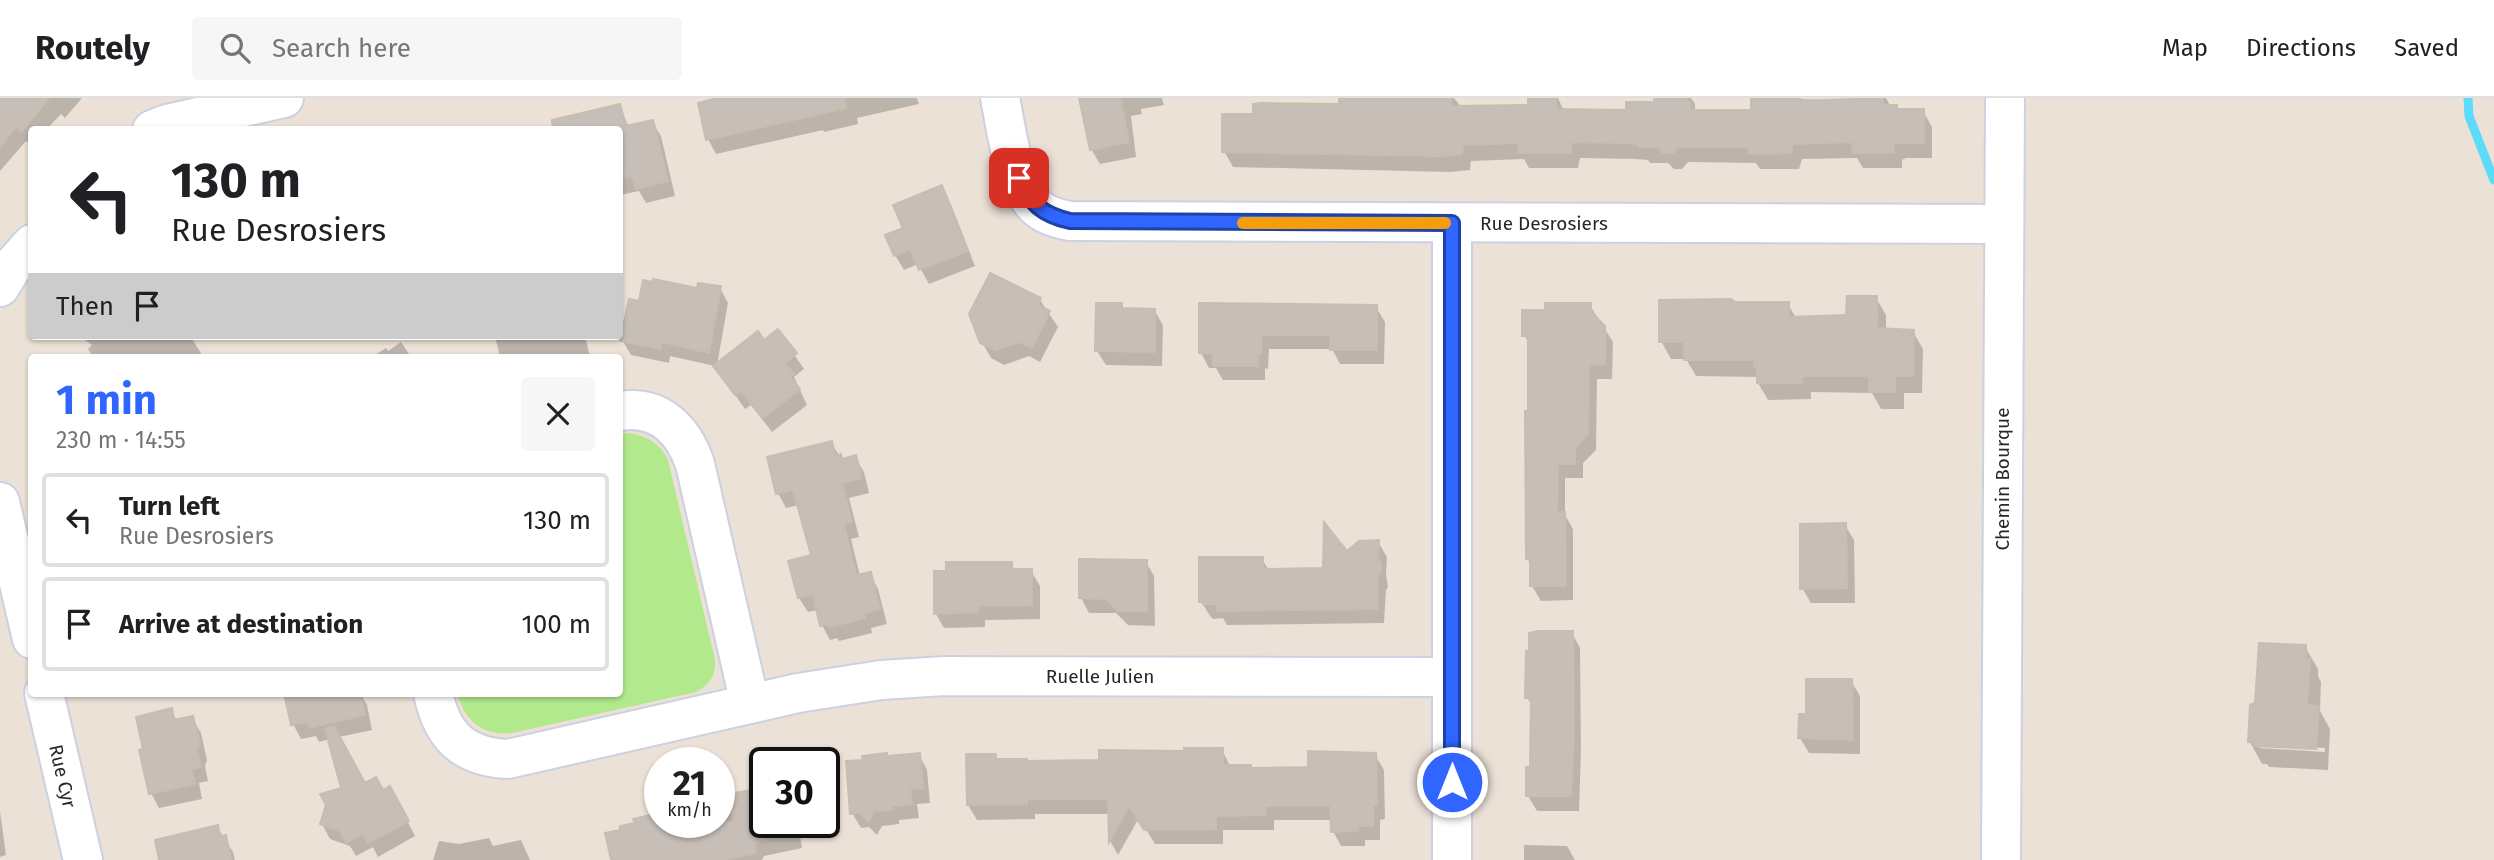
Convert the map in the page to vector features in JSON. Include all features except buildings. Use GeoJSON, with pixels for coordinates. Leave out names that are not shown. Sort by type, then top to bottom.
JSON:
{"type":"FeatureCollection","features":[{"type":"Feature","properties":{"kind":"street"},"geometry":{"type":"LineString","coordinates":[[162,126],[284,98]]}},
{"type":"Feature","properties":{"kind":"street","name":"Rue Desrosiers"},"geometry":{"type":"LineString","coordinates":[[1000,98],[1014,162],[1025,193],[1042,211],[1059,219],[1085,223],[2003,223]]}},
{"type":"Feature","properties":{"kind":"street","name":"Chemin Bourque"},"geometry":{"type":"LineString","coordinates":[[2001,860],[2005,98]]}},
{"type":"Feature","properties":{"kind":"street"},"geometry":{"type":"LineString","coordinates":[[1452,223],[1452,860]]}},
{"type":"Feature","properties":{"kind":"street"},"geometry":{"type":"LineString","coordinates":[[0,287],[28,249]]}},
{"type":"Feature","properties":{"kind":"street"},"geometry":{"type":"LineString","coordinates":[[623,411],[640,411],[666,419],[676,428],[688,447],[695,464],[750,704]]}},
{"type":"Feature","properties":{"kind":"street"},"geometry":{"type":"LineString","coordinates":[[0,502],[28,622]]}},
{"type":"Feature","properties":{"kind":"street","name":"Ruelle Julien"},"geometry":{"type":"LineString","coordinates":[[434,697],[444,727],[458,743],[479,755],[508,759],[851,684],[945,676],[1452,677]]}},
{"type":"Feature","properties":{"kind":"street","name":"Rue Cyr"},"geometry":{"type":"LineString","coordinates":[[45,697],[83,860]]}},
{"type":"Feature","properties":{"kind":"green space"},"geometry":{"type":"Polygon","coordinates":[[[631,433],[653,442],[668,460],[715,660],[713,675],[705,686],[696,692],[512,733],[484,729],[470,719],[458,697],[623,697],[623,434],[631,433]]]}},
{"type":"Feature","properties":{"kind":"waterway"},"geometry":{"type":"LineString","coordinates":[[2468,98],[2469,116],[2494,180]]}},
{"type":"Feature","properties":{"kind":"slow traffic"},"geometry":{"type":"LineString","coordinates":[[1243,223],[1445,223]]}},
{"type":"Feature","properties":{"kind":"route"},"geometry":{"type":"LineString","coordinates":[[1019,178],[1025,193],[1042,211],[1059,219],[1085,223],[1452,223],[1452,782]]}}]}
